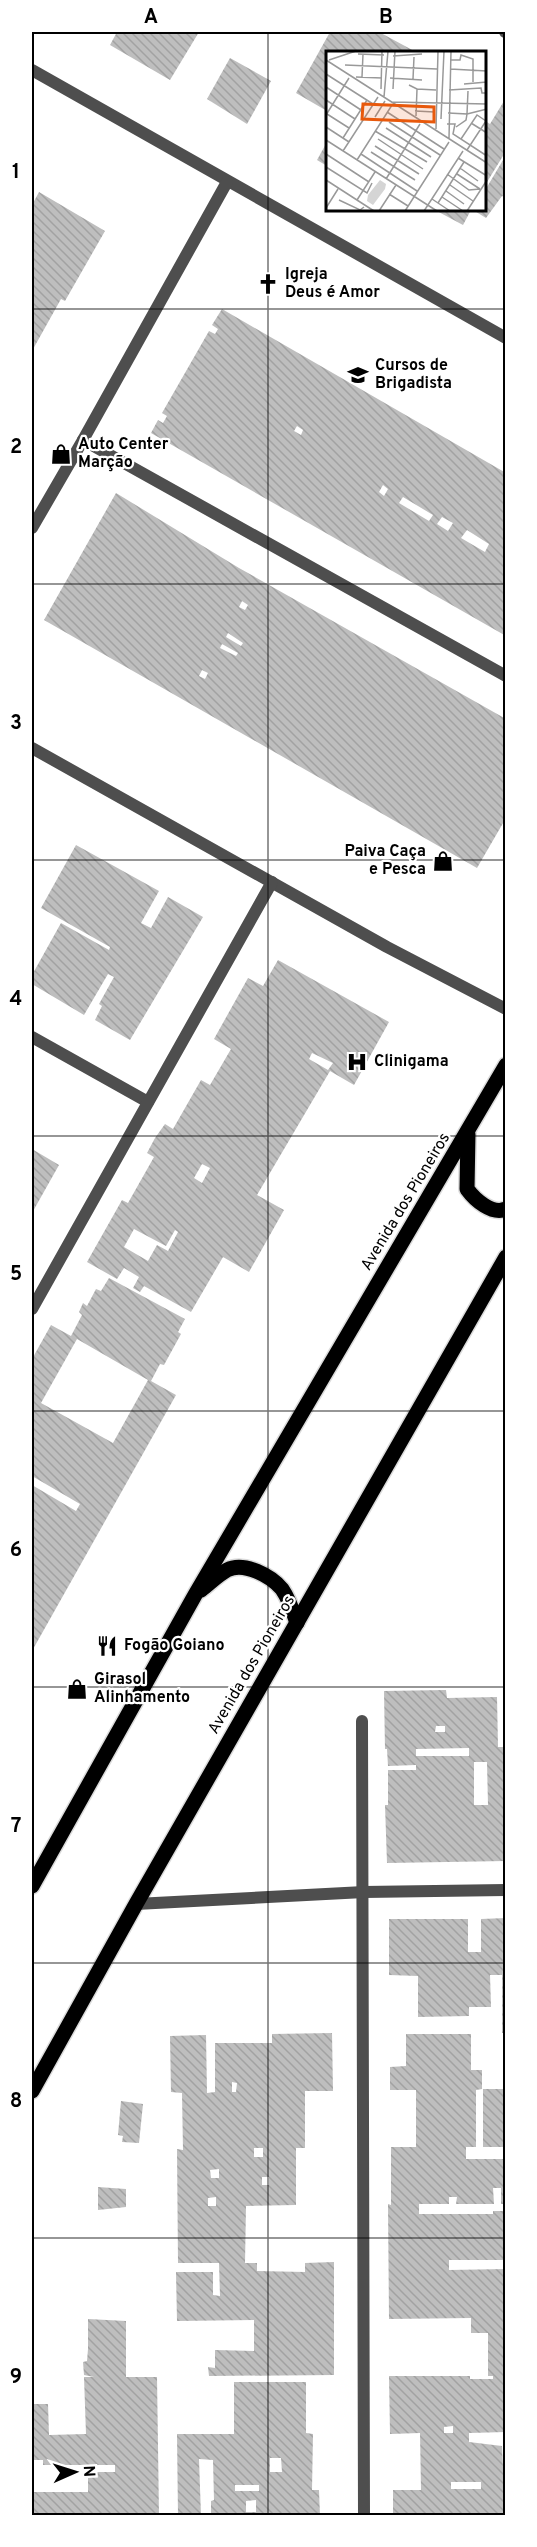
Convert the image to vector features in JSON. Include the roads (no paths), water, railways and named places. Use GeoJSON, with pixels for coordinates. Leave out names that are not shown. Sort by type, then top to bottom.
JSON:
{"type":"FeatureCollection","features":[{"type":"Feature","properties":{"kind":"main road","name":"Avenida dos Pioneiros"},"geometry":{"type":"LineString","coordinates":[[32,1886],[195,1595],[506,1065]]}},
{"type":"Feature","properties":{"kind":"main road"},"geometry":{"type":"LineString","coordinates":[[468,1131],[467,1189],[471,1195],[492,1210],[506,1209]]}},
{"type":"Feature","properties":{"kind":"main road","name":"Avenida dos Pioneiros"},"geometry":{"type":"LineString","coordinates":[[32,2091],[136,1904],[506,1257]]}},
{"type":"Feature","properties":{"kind":"main road"},"geometry":{"type":"LineString","coordinates":[[195,1595],[229,1569],[240,1567],[253,1569],[280,1587],[290,1603],[297,1623]]}},
{"type":"Feature","properties":{"kind":"street"},"geometry":{"type":"LineString","coordinates":[[32,70],[506,338]]}},
{"type":"Feature","properties":{"kind":"street"},"geometry":{"type":"LineString","coordinates":[[32,528],[228,182]]}},
{"type":"Feature","properties":{"kind":"street"},"geometry":{"type":"LineString","coordinates":[[83,440],[506,676]]}},
{"type":"Feature","properties":{"kind":"street"},"geometry":{"type":"LineString","coordinates":[[32,748],[387,947],[506,1009]]}},
{"type":"Feature","properties":{"kind":"street"},"geometry":{"type":"LineString","coordinates":[[32,1309],[272,882]]}},
{"type":"Feature","properties":{"kind":"street"},"geometry":{"type":"LineString","coordinates":[[32,1037],[148,1102]]}},
{"type":"Feature","properties":{"kind":"street"},"geometry":{"type":"LineString","coordinates":[[362,1721],[364,2516]]}},
{"type":"Feature","properties":{"kind":"street"},"geometry":{"type":"LineString","coordinates":[[136,1904],[364,1892],[506,1890]]}},
{"type":"Feature","properties":{"kind":"place","name":"Igreja Deus é Amor"},"geometry":{"type":"Point","coordinates":[268,284]}},
{"type":"Feature","properties":{"kind":"place","name":"Cursos de Brigadista"},"geometry":{"type":"Point","coordinates":[358,375]}},
{"type":"Feature","properties":{"kind":"place","name":"Auto Center Marção"},"geometry":{"type":"Point","coordinates":[61,454]}},
{"type":"Feature","properties":{"kind":"place","name":"Paiva Caça e Pesca"},"geometry":{"type":"Point","coordinates":[443,861]}},
{"type":"Feature","properties":{"kind":"place","name":"Clinigama"},"geometry":{"type":"Point","coordinates":[357,1062]}},
{"type":"Feature","properties":{"kind":"place","name":"Fogão Goiano"},"geometry":{"type":"Point","coordinates":[107,1646]}},
{"type":"Feature","properties":{"kind":"place","name":"Girasol Alinhamento"},"geometry":{"type":"Point","coordinates":[77,1689]}}]}
